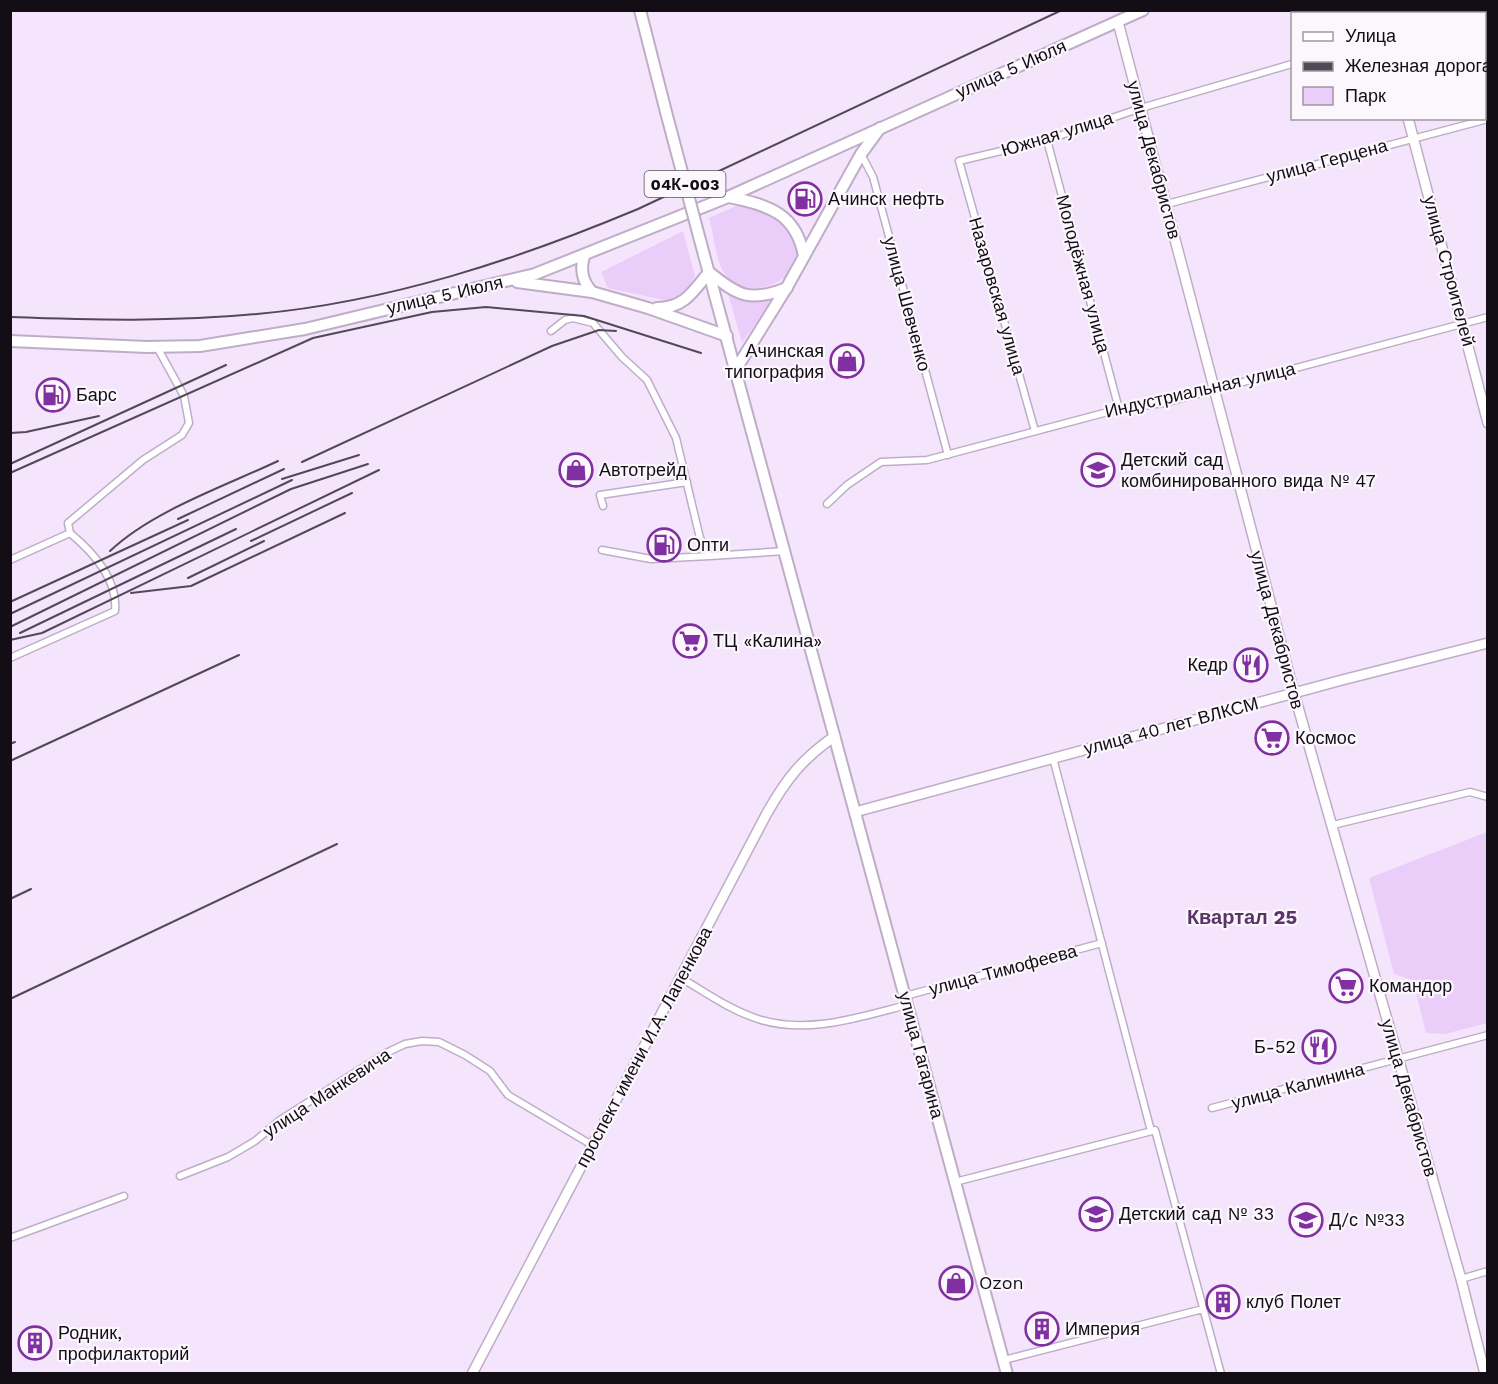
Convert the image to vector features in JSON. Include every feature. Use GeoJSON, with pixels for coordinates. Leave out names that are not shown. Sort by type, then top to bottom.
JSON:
{"type":"FeatureCollection","features":[{"type":"Feature","properties":{"kind":"main road","name":"улица Гагарина"},"geometry":{"type":"LineString","coordinates":[[640,10],[704,255],[786,550],[1007,1374]]}},
{"type":"Feature","properties":{"kind":"main road","name":"улица 5 Июля"},"geometry":{"type":"LineString","coordinates":[[10,341],[156,347],[200,346],[304,329],[548,270],[728,197],[1143,10]]}},
{"type":"Feature","properties":{"kind":"main road","name":"улица Декабристов"},"geometry":{"type":"LineString","coordinates":[[1118,22],[1294,693],[1461,1279],[1485,1374]]}},
{"type":"Feature","properties":{"kind":"main road","name":"улица Строителей"},"geometry":{"type":"LineString","coordinates":[[1409,120],[1488,423]]}},
{"type":"Feature","properties":{"kind":"main road"},"geometry":{"type":"LineString","coordinates":[[736,369],[787,288],[861,154],[880,128]]}},
{"type":"Feature","properties":{"kind":"main road"},"geometry":{"type":"LineString","coordinates":[[855,139],[861,154]]}},
{"type":"Feature","properties":{"kind":"main road"},"geometry":{"type":"LineString","coordinates":[[728,197],[760,203],[792,224],[800,237],[804,256]]}},
{"type":"Feature","properties":{"kind":"main road"},"geometry":{"type":"LineString","coordinates":[[584,256],[582,272],[592,292]]}},
{"type":"Feature","properties":{"kind":"main road"},"geometry":{"type":"LineString","coordinates":[[648,308],[673,308],[685,302],[709,272],[739,294],[763,297],[787,288]]}},
{"type":"Feature","properties":{"kind":"main road"},"geometry":{"type":"LineString","coordinates":[[505,281],[592,292],[648,308],[727,336]]}},
{"type":"Feature","properties":{"kind":"main road","name":"улица 40 лет ВЛКСМ"},"geometry":{"type":"LineString","coordinates":[[855,812],[1488,643]]}},
{"type":"Feature","properties":{"kind":"main road","name":"проспект имени И.А. Лапенкова"},"geometry":{"type":"LineString","coordinates":[[472,1374],[789,775],[809,754],[835,736]]}},
{"type":"Feature","properties":{"kind":"street","name":"Южная улица"},"geometry":{"type":"LineString","coordinates":[[959,161],[1047,140],[1141,108],[1291,65]]}},
{"type":"Feature","properties":{"kind":"street","name":"улица Герцена"},"geometry":{"type":"LineString","coordinates":[[1167,204],[1481,120]]}},
{"type":"Feature","properties":{"kind":"street","name":"Молодёжная улица"},"geometry":{"type":"LineString","coordinates":[[1047,140],[1119,409]]}},
{"type":"Feature","properties":{"kind":"street","name":"улица Шевченко"},"geometry":{"type":"LineString","coordinates":[[861,154],[873,177],[948,455]]}},
{"type":"Feature","properties":{"kind":"street","name":"Назаровская улица"},"geometry":{"type":"LineString","coordinates":[[959,161],[1035,431]]}},
{"type":"Feature","properties":{"kind":"street","name":"Индустриальная улица"},"geometry":{"type":"LineString","coordinates":[[827,504],[847,485],[881,462],[914,462],[948,455],[1119,409],[1164,403],[1488,317]]}},
{"type":"Feature","properties":{"kind":"street"},"geometry":{"type":"LineString","coordinates":[[551,331],[565,320],[573,318],[592,323],[647,380],[676,438],[700,538],[710,556]]}},
{"type":"Feature","properties":{"kind":"street"},"geometry":{"type":"LineString","coordinates":[[10,658],[114,610],[116,595],[104,571],[88,548],[70,533],[68,523],[143,460],[182,435],[189,423],[184,396],[156,347]]}},
{"type":"Feature","properties":{"kind":"street"},"geometry":{"type":"LineString","coordinates":[[603,506],[600,495],[687,482]]}},
{"type":"Feature","properties":{"kind":"street"},"geometry":{"type":"LineString","coordinates":[[10,560],[70,533]]}},
{"type":"Feature","properties":{"kind":"street"},"geometry":{"type":"LineString","coordinates":[[602,550],[651,559],[786,550]]}},
{"type":"Feature","properties":{"kind":"street"},"geometry":{"type":"LineString","coordinates":[[1053,758],[1221,1374]]}},
{"type":"Feature","properties":{"kind":"street"},"geometry":{"type":"LineString","coordinates":[[1333,825],[1470,792],[1488,797]]}},
{"type":"Feature","properties":{"kind":"street","name":"улица Тимофеева"},"geometry":{"type":"LineString","coordinates":[[681,978],[734,1009],[776,1023],[833,1023],[1102,943]]}},
{"type":"Feature","properties":{"kind":"street","name":"улица Калинина"},"geometry":{"type":"LineString","coordinates":[[1212,1108],[1488,1035]]}},
{"type":"Feature","properties":{"kind":"street","name":"улица Манкевича"},"geometry":{"type":"LineString","coordinates":[[180,1176],[228,1157],[255,1141],[280,1120],[386,1053],[405,1044],[422,1041],[439,1042],[465,1055],[490,1071],[508,1095],[592,1145]]}},
{"type":"Feature","properties":{"kind":"street"},"geometry":{"type":"LineString","coordinates":[[955,1182],[1155,1130]]}},
{"type":"Feature","properties":{"kind":"street"},"geometry":{"type":"LineString","coordinates":[[10,1238],[124,1196]]}},
{"type":"Feature","properties":{"kind":"street"},"geometry":{"type":"LineString","coordinates":[[1461,1279],[1488,1271]]}},
{"type":"Feature","properties":{"kind":"street"},"geometry":{"type":"LineString","coordinates":[[1004,1360],[1203,1309]]}},
{"type":"Feature","properties":{"kind":"green space"},"geometry":{"type":"Polygon","coordinates":[[[741,204],[765,213],[794,238],[798,253],[793,267],[782,279],[767,286],[751,288],[735,283],[723,271],[718,259],[709,218],[741,204]]]}},
{"type":"Feature","properties":{"kind":"green space"},"geometry":{"type":"Polygon","coordinates":[[[683,231],[695,276],[684,295],[668,301],[608,288],[601,272],[683,231]]]}},
{"type":"Feature","properties":{"kind":"green space"},"geometry":{"type":"Polygon","coordinates":[[[728,293],[750,302],[773,298],[742,343],[728,293]]]}},
{"type":"Feature","properties":{"kind":"green space"},"geometry":{"type":"Polygon","coordinates":[[[1487,832],[1487,1023],[1445,1034],[1426,1033],[1413,980],[1394,974],[1369,878],[1487,832]]]}},
{"type":"Feature","properties":{"kind":"railway"},"geometry":{"type":"LineString","coordinates":[[10,317],[103,319],[226,317],[355,300],[451,276],[546,245],[638,209],[1062,10]]}},
{"type":"Feature","properties":{"kind":"railway"},"geometry":{"type":"LineString","coordinates":[[10,473],[313,338],[432,312],[486,307],[584,316],[701,353]]}},
{"type":"Feature","properties":{"kind":"railway"},"geometry":{"type":"LineString","coordinates":[[302,462],[552,346],[599,330],[616,331]]}},
{"type":"Feature","properties":{"kind":"railway"},"geometry":{"type":"LineString","coordinates":[[10,464],[226,365]]}},
{"type":"Feature","properties":{"kind":"railway"},"geometry":{"type":"LineString","coordinates":[[10,433],[26,432],[99,416]]}},
{"type":"Feature","properties":{"kind":"railway"},"geometry":{"type":"LineString","coordinates":[[282,479],[359,455]]}},
{"type":"Feature","properties":{"kind":"railway"},"geometry":{"type":"LineString","coordinates":[[110,551],[127,537],[168,512],[278,461]]}},
{"type":"Feature","properties":{"kind":"railway"},"geometry":{"type":"LineString","coordinates":[[10,627],[291,489],[368,464]]}},
{"type":"Feature","properties":{"kind":"railway"},"geometry":{"type":"LineString","coordinates":[[178,519],[284,469]]}},
{"type":"Feature","properties":{"kind":"railway"},"geometry":{"type":"LineString","coordinates":[[10,640],[42,633],[379,470]]}},
{"type":"Feature","properties":{"kind":"railway"},"geometry":{"type":"LineString","coordinates":[[10,614],[292,480]]}},
{"type":"Feature","properties":{"kind":"railway"},"geometry":{"type":"LineString","coordinates":[[251,541],[352,493]]}},
{"type":"Feature","properties":{"kind":"railway"},"geometry":{"type":"LineString","coordinates":[[131,593],[191,586],[345,513]]}},
{"type":"Feature","properties":{"kind":"railway"},"geometry":{"type":"LineString","coordinates":[[10,602],[188,520]]}},
{"type":"Feature","properties":{"kind":"railway"},"geometry":{"type":"LineString","coordinates":[[20,633],[236,529]]}},
{"type":"Feature","properties":{"kind":"railway"},"geometry":{"type":"LineString","coordinates":[[188,578],[264,541]]}},
{"type":"Feature","properties":{"kind":"railway"},"geometry":{"type":"LineString","coordinates":[[10,761],[239,655]]}},
{"type":"Feature","properties":{"kind":"railway"},"geometry":{"type":"LineString","coordinates":[[10,744],[15,742]]}},
{"type":"Feature","properties":{"kind":"railway"},"geometry":{"type":"LineString","coordinates":[[10,999],[337,844]]}},
{"type":"Feature","properties":{"kind":"railway"},"geometry":{"type":"LineString","coordinates":[[10,899],[31,889]]}},
{"type":"Feature","properties":{"kind":"place","name":"Ачинск нефть"},"geometry":{"type":"Point","coordinates":[805,199]}},
{"type":"Feature","properties":{"kind":"place","name":"Ачинская типография"},"geometry":{"type":"Point","coordinates":[847,361]}},
{"type":"Feature","properties":{"kind":"place","name":"Барс"},"geometry":{"type":"Point","coordinates":[53,395]}},
{"type":"Feature","properties":{"kind":"place","name":"Автотрейд"},"geometry":{"type":"Point","coordinates":[576,470]}},
{"type":"Feature","properties":{"kind":"place","name":"Детский сад комбинированного вида № 47"},"geometry":{"type":"Point","coordinates":[1098,470]}},
{"type":"Feature","properties":{"kind":"place","name":"Опти"},"geometry":{"type":"Point","coordinates":[664,545]}},
{"type":"Feature","properties":{"kind":"place","name":"ТЦ «Калина»"},"geometry":{"type":"Point","coordinates":[690,641]}},
{"type":"Feature","properties":{"kind":"place","name":"Кедр"},"geometry":{"type":"Point","coordinates":[1251,665]}},
{"type":"Feature","properties":{"kind":"place","name":"Космос"},"geometry":{"type":"Point","coordinates":[1272,738]}},
{"type":"Feature","properties":{"kind":"place","name":"Командор"},"geometry":{"type":"Point","coordinates":[1346,986]}},
{"type":"Feature","properties":{"kind":"place","name":"Б-52"},"geometry":{"type":"Point","coordinates":[1319,1047]}},
{"type":"Feature","properties":{"kind":"place","name":"Детский сад № 33"},"geometry":{"type":"Point","coordinates":[1096,1214]}},
{"type":"Feature","properties":{"kind":"place","name":"Д/с №33"},"geometry":{"type":"Point","coordinates":[1306,1220]}},
{"type":"Feature","properties":{"kind":"place","name":"Ozon"},"geometry":{"type":"Point","coordinates":[956,1283]}},
{"type":"Feature","properties":{"kind":"place","name":"клуб Полет"},"geometry":{"type":"Point","coordinates":[1223,1302]}},
{"type":"Feature","properties":{"kind":"place","name":"Империя"},"geometry":{"type":"Point","coordinates":[1042,1329]}},
{"type":"Feature","properties":{"kind":"place","name":"Родник, профилакторий"},"geometry":{"type":"Point","coordinates":[35,1343]}},
{"type":"Feature","properties":{"kind":"district","name":"Квартал 25"},"geometry":{"type":"Point","coordinates":[1242,917]}}]}
